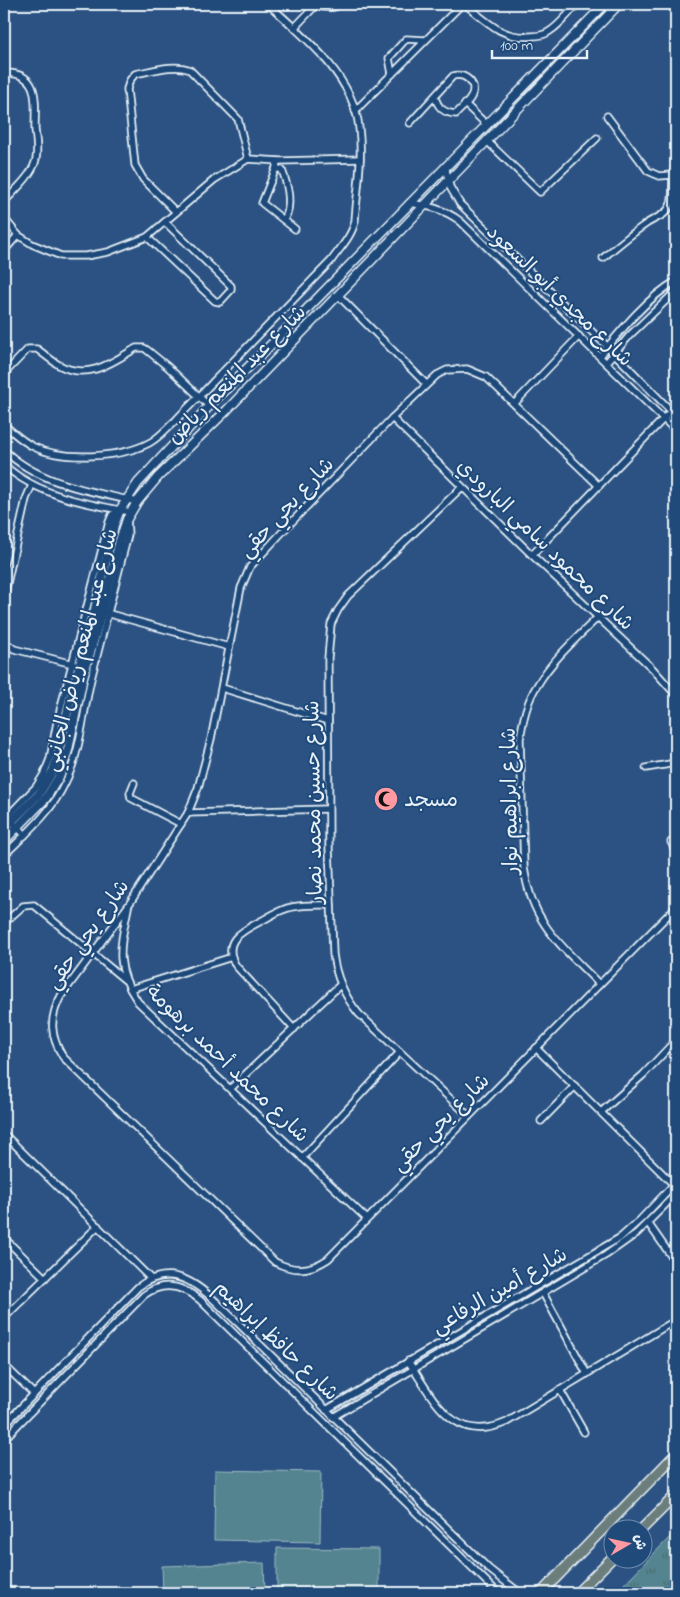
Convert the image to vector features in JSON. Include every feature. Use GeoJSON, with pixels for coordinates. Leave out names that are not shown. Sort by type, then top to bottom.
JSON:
{"type":"FeatureCollection","features":[{"type":"Feature","properties":{"kind":"main road"},"geometry":{"type":"LineString","coordinates":[[541,1593],[676,1454]]}},
{"type":"Feature","properties":{"kind":"main road"},"geometry":{"type":"LineString","coordinates":[[652,1520],[676,1495]]}},
{"type":"Feature","properties":{"kind":"main road"},"geometry":{"type":"LineString","coordinates":[[577,1593],[602,1568]]}},
{"type":"Feature","properties":{"kind":"street"},"geometry":{"type":"LineString","coordinates":[[4,425],[27,444],[47,452],[70,456],[96,456],[148,443],[199,397],[331,261],[353,229],[360,159],[359,128],[352,100],[332,66],[294,27],[268,4]]}},
{"type":"Feature","properties":{"kind":"street"},"geometry":{"type":"LineString","coordinates":[[294,27],[316,4],[336,7],[341,4]]}},
{"type":"Feature","properties":{"kind":"street"},"geometry":{"type":"LineString","coordinates":[[356,111],[463,4],[497,29],[510,36],[523,37],[539,36],[550,32],[578,4]]}},
{"type":"Feature","properties":{"kind":"street","name":"شارع عبد المنعم رياض"},"geometry":{"type":"LineString","coordinates":[[4,841],[6,824],[40,794],[58,759],[70,700],[95,609],[114,525],[126,499],[150,468],[209,406],[304,312],[605,4]]}},
{"type":"Feature","properties":{"kind":"street","name":"شارع عبد المنعم رياض"},"geometry":{"type":"LineString","coordinates":[[6,824],[18,827],[53,796],[64,763],[83,677],[105,612],[120,540],[129,516],[137,502],[158,477],[228,410],[619,4]]}},
{"type":"Feature","properties":{"kind":"street"},"geometry":{"type":"LineString","coordinates":[[392,74],[389,58],[406,39],[425,40]]}},
{"type":"Feature","properties":{"kind":"street"},"geometry":{"type":"LineString","coordinates":[[176,212],[143,179],[135,165],[127,89],[130,80],[135,74],[172,68],[186,68],[190,70],[238,119],[248,159]]}},
{"type":"Feature","properties":{"kind":"street"},"geometry":{"type":"LineString","coordinates":[[4,72],[14,72],[27,78],[34,90],[36,160],[24,181],[4,202]]}},
{"type":"Feature","properties":{"kind":"street"},"geometry":{"type":"LineString","coordinates":[[410,123],[453,76],[462,76],[470,80],[473,89],[471,98],[456,114],[440,108],[435,97]]}},
{"type":"Feature","properties":{"kind":"street"},"geometry":{"type":"LineString","coordinates":[[465,104],[486,124]]}},
{"type":"Feature","properties":{"kind":"street"},"geometry":{"type":"LineString","coordinates":[[607,116],[648,171],[659,176],[672,175]]}},
{"type":"Feature","properties":{"kind":"street"},"geometry":{"type":"LineString","coordinates":[[487,141],[540,192],[597,138]]}},
{"type":"Feature","properties":{"kind":"street"},"geometry":{"type":"LineString","coordinates":[[4,218],[18,235],[32,244],[61,256],[86,256],[108,252],[146,237],[214,180],[248,159],[277,161],[360,159]]}},
{"type":"Feature","properties":{"kind":"street"},"geometry":{"type":"LineString","coordinates":[[277,161],[276,168],[262,201],[295,229]]}},
{"type":"Feature","properties":{"kind":"street"},"geometry":{"type":"LineString","coordinates":[[603,258],[646,224],[663,215],[669,208],[672,199],[672,175],[676,164]]}},
{"type":"Feature","properties":{"kind":"street","name":"شارع مجدي أبو السعود"},"geometry":{"type":"LineString","coordinates":[[445,166],[448,181],[456,199],[676,416]]}},
{"type":"Feature","properties":{"kind":"street"},"geometry":{"type":"LineString","coordinates":[[276,168],[282,170],[287,183],[289,206],[288,214],[284,220]]}},
{"type":"Feature","properties":{"kind":"street","name":"شارع مجدي أبو السعود"},"geometry":{"type":"LineString","coordinates":[[409,203],[444,210],[460,221],[676,430]]}},
{"type":"Feature","properties":{"kind":"street"},"geometry":{"type":"LineString","coordinates":[[467,228],[476,219]]}},
{"type":"Feature","properties":{"kind":"street"},"geometry":{"type":"LineString","coordinates":[[146,237],[215,300],[220,302],[231,290],[229,284],[165,222]]}},
{"type":"Feature","properties":{"kind":"street"},"geometry":{"type":"LineString","coordinates":[[4,251],[18,235]]}},
{"type":"Feature","properties":{"kind":"street"},"geometry":{"type":"LineString","coordinates":[[600,356],[642,309],[667,286],[676,281]]}},
{"type":"Feature","properties":{"kind":"street"},"geometry":{"type":"LineString","coordinates":[[607,362],[649,316],[676,291]]}},
{"type":"Feature","properties":{"kind":"street"},"geometry":{"type":"LineString","coordinates":[[338,295],[426,384]]}},
{"type":"Feature","properties":{"kind":"street"},"geometry":{"type":"LineString","coordinates":[[304,312],[307,320],[313,322]]}},
{"type":"Feature","properties":{"kind":"street"},"geometry":{"type":"LineString","coordinates":[[284,330],[292,334],[292,342]]}},
{"type":"Feature","properties":{"kind":"street"},"geometry":{"type":"LineString","coordinates":[[515,404],[579,336]]}},
{"type":"Feature","properties":{"kind":"street"},"geometry":{"type":"LineString","coordinates":[[4,374],[28,349],[32,348],[37,349],[60,366],[79,372],[104,368],[136,348],[141,347],[168,367],[209,406]]}},
{"type":"Feature","properties":{"kind":"street","name":"شارع يحي حقي"},"geometry":{"type":"LineString","coordinates":[[599,486],[486,377],[467,369],[447,370],[438,374],[392,418],[250,567],[241,588],[205,764],[188,814],[128,906],[92,953],[55,1008],[52,1034],[56,1046],[63,1057],[275,1262],[296,1270],[308,1269],[328,1259],[676,907]]}},
{"type":"Feature","properties":{"kind":"street"},"geometry":{"type":"LineString","coordinates":[[532,555],[671,411]]}},
{"type":"Feature","properties":{"kind":"street","name":"شارع محمود سامي البارودي"},"geometry":{"type":"LineString","coordinates":[[392,418],[532,555],[652,668],[676,695]]}},
{"type":"Feature","properties":{"kind":"street"},"geometry":{"type":"LineString","coordinates":[[4,450],[22,465],[49,479],[137,502]]}},
{"type":"Feature","properties":{"kind":"street"},"geometry":{"type":"LineString","coordinates":[[4,465],[32,484],[68,498],[119,511],[129,516]]}},
{"type":"Feature","properties":{"kind":"street"},"geometry":{"type":"LineString","coordinates":[[4,597],[26,499],[32,484]]}},
{"type":"Feature","properties":{"kind":"street","name":"شارع حسين محمد نصار"},"geometry":{"type":"LineString","coordinates":[[462,487],[348,596],[338,610],[332,624],[328,641],[328,810],[333,954],[335,970],[340,985],[348,1001],[359,1014],[469,1116]]}},
{"type":"Feature","properties":{"kind":"street","name":"شارع عبد المنعم رياض الجانبي"},"geometry":{"type":"LineString","coordinates":[[6,824],[36,787],[50,759],[57,722],[110,518],[119,511]]}},
{"type":"Feature","properties":{"kind":"street"},"geometry":{"type":"LineString","coordinates":[[105,612],[229,647]]}},
{"type":"Feature","properties":{"kind":"street","name":"شارع ابراهيم نوار"},"geometry":{"type":"LineString","coordinates":[[598,617],[559,657],[538,684],[526,710],[520,739],[526,887],[532,905],[553,937],[599,984]]}},
{"type":"Feature","properties":{"kind":"street"},"geometry":{"type":"LineString","coordinates":[[4,641],[14,649],[73,664]]}},
{"type":"Feature","properties":{"kind":"street"},"geometry":{"type":"LineString","coordinates":[[222,688],[328,721]]}},
{"type":"Feature","properties":{"kind":"street"},"geometry":{"type":"LineString","coordinates":[[646,768],[676,763]]}},
{"type":"Feature","properties":{"kind":"street"},"geometry":{"type":"LineString","coordinates":[[134,783],[130,793],[131,798],[181,824]]}},
{"type":"Feature","properties":{"kind":"street","name":"شارع عبد المنعم رياض الجانبي"},"geometry":{"type":"LineString","coordinates":[[4,855],[36,825],[53,796]]}},
{"type":"Feature","properties":{"kind":"street"},"geometry":{"type":"LineString","coordinates":[[188,814],[328,810]]}},
{"type":"Feature","properties":{"kind":"street"},"geometry":{"type":"LineString","coordinates":[[6,824],[18,841]]}},
{"type":"Feature","properties":{"kind":"street"},"geometry":{"type":"LineString","coordinates":[[18,827],[25,835]]}},
{"type":"Feature","properties":{"kind":"street"},"geometry":{"type":"LineString","coordinates":[[671,842],[676,852]]}},
{"type":"Feature","properties":{"kind":"street"},"geometry":{"type":"LineString","coordinates":[[4,923],[23,906],[34,905],[125,980]]}},
{"type":"Feature","properties":{"kind":"street"},"geometry":{"type":"LineString","coordinates":[[294,1028],[239,969],[232,957],[232,945],[239,934],[276,913],[299,906],[331,905]]}},
{"type":"Feature","properties":{"kind":"street","name":"شارع محمد أحمد برهومة"},"geometry":{"type":"LineString","coordinates":[[128,906],[120,947],[121,964],[125,980],[138,1002],[367,1219]]}},
{"type":"Feature","properties":{"kind":"street"},"geometry":{"type":"LineString","coordinates":[[130,989],[232,957]]}},
{"type":"Feature","properties":{"kind":"street"},"geometry":{"type":"LineString","coordinates":[[230,1089],[340,985]]}},
{"type":"Feature","properties":{"kind":"street"},"geometry":{"type":"LineString","coordinates":[[601,1112],[643,1075],[676,1040]]}},
{"type":"Feature","properties":{"kind":"street"},"geometry":{"type":"LineString","coordinates":[[536,1048],[675,1185]]}},
{"type":"Feature","properties":{"kind":"street"},"geometry":{"type":"LineString","coordinates":[[302,1158],[400,1052]]}},
{"type":"Feature","properties":{"kind":"street"},"geometry":{"type":"LineString","coordinates":[[541,1121],[575,1086]]}},
{"type":"Feature","properties":{"kind":"street"},"geometry":{"type":"LineString","coordinates":[[4,1134],[151,1279]]}},
{"type":"Feature","properties":{"kind":"street","name":"شارع أمين الرفاعي"},"geometry":{"type":"LineString","coordinates":[[326,1410],[483,1317],[623,1240],[675,1185]]}},
{"type":"Feature","properties":{"kind":"street","name":"شارع أمين الرفاعي"},"geometry":{"type":"LineString","coordinates":[[333,1417],[543,1293],[648,1223],[676,1194]]}},
{"type":"Feature","properties":{"kind":"street"},"geometry":{"type":"LineString","coordinates":[[648,1223],[676,1262]]}},
{"type":"Feature","properties":{"kind":"street"},"geometry":{"type":"LineString","coordinates":[[4,1318],[98,1226]]}},
{"type":"Feature","properties":{"kind":"street"},"geometry":{"type":"LineString","coordinates":[[4,1238],[45,1278]]}},
{"type":"Feature","properties":{"kind":"street","name":"شارع حافظ إبراهيم"},"geometry":{"type":"LineString","coordinates":[[4,1425],[138,1287],[151,1279],[168,1275],[179,1276],[198,1286],[238,1323],[489,1569],[520,1593]]}},
{"type":"Feature","properties":{"kind":"street","name":"شارع حافظ إبراهيم"},"geometry":{"type":"LineString","coordinates":[[4,1439],[144,1295],[151,1290],[169,1286],[178,1287],[193,1295],[231,1331],[498,1593]]}},
{"type":"Feature","properties":{"kind":"street"},"geometry":{"type":"LineString","coordinates":[[543,1293],[587,1374]]}},
{"type":"Feature","properties":{"kind":"street"},"geometry":{"type":"LineString","coordinates":[[483,1317],[488,1325]]}},
{"type":"Feature","properties":{"kind":"street"},"geometry":{"type":"LineString","coordinates":[[408,1361],[451,1419],[464,1426],[478,1430],[493,1428],[676,1320]]}},
{"type":"Feature","properties":{"kind":"street"},"geometry":{"type":"LineString","coordinates":[[231,1331],[238,1323]]}},
{"type":"Feature","properties":{"kind":"street"},"geometry":{"type":"LineString","coordinates":[[91,1335],[98,1342]]}},
{"type":"Feature","properties":{"kind":"street"},"geometry":{"type":"LineString","coordinates":[[4,1365],[34,1394]]}},
{"type":"Feature","properties":{"kind":"street"},"geometry":{"type":"LineString","coordinates":[[560,1390],[584,1432]]}},
{"type":"Feature","properties":{"kind":"street"},"geometry":{"type":"LineString","coordinates":[[375,1473],[382,1466]]}},
{"type":"Feature","properties":{"kind":"street"},"geometry":{"type":"LineString","coordinates":[[482,1576],[487,1576],[489,1569]]}},
{"type":"Feature","properties":{"kind":"street"},"geometry":{"type":"LineString","coordinates":[[4,1587],[10,1593]]}},
{"type":"Feature","properties":{"kind":"green space"},"geometry":{"type":"Polygon","coordinates":[[[215,1470],[321,1472],[320,1542],[214,1540],[215,1470]]]}},
{"type":"Feature","properties":{"kind":"green space"},"geometry":{"type":"Polygon","coordinates":[[[676,1531],[676,1593],[615,1593],[638,1570],[652,1570],[652,1555],[676,1531]]]}},
{"type":"Feature","properties":{"kind":"green space"},"geometry":{"type":"Polygon","coordinates":[[[277,1548],[379,1549],[379,1593],[277,1593],[277,1548]]]}},
{"type":"Feature","properties":{"kind":"green space"},"geometry":{"type":"Polygon","coordinates":[[[264,1563],[265,1593],[163,1593],[162,1566],[264,1563]]]}},
{"type":"Feature","properties":{"kind":"place","name":"مسجد"},"geometry":{"type":"Point","coordinates":[386,799]}}]}
